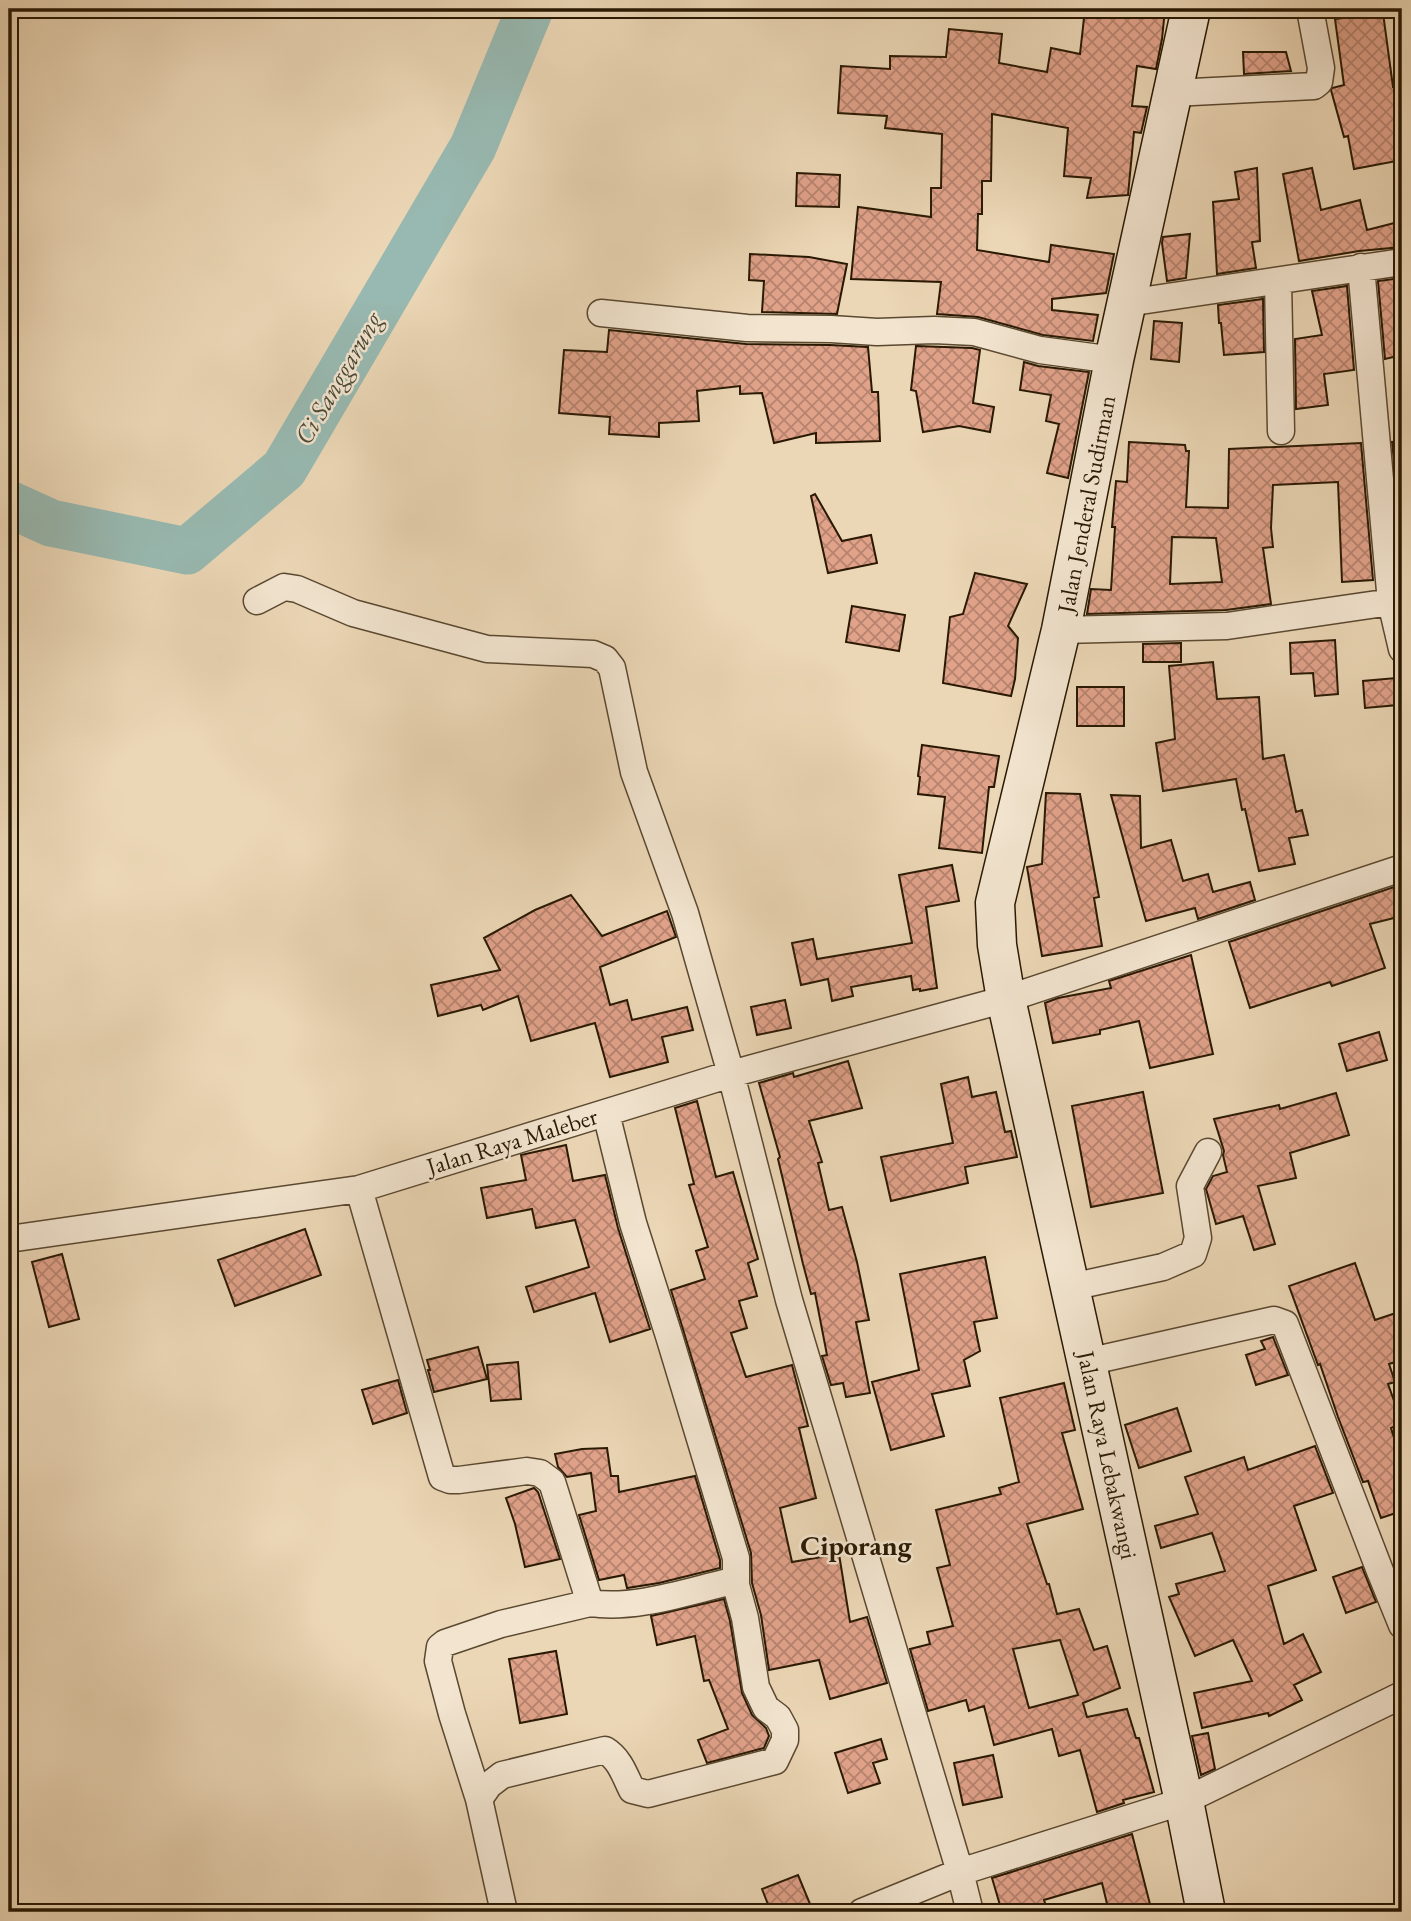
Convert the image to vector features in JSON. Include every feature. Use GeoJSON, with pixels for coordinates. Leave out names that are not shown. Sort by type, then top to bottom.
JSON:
{"type":"FeatureCollection","features":[{"type":"Feature","properties":{"kind":"main road","name":"Jalan Jenderal Sudirman"},"geometry":{"type":"LineString","coordinates":[[1006,999],[997,945],[995,903],[1061,630],[1114,360],[1191,9]]}},
{"type":"Feature","properties":{"kind":"main road","name":"Jalan Raya Lebakwangi"},"geometry":{"type":"LineString","coordinates":[[1006,999],[1184,1801],[1206,1912]]}},
{"type":"Feature","properties":{"kind":"street"},"geometry":{"type":"LineString","coordinates":[[1173,93],[1314,86],[1319,82],[1321,68],[1310,9]]}},
{"type":"Feature","properties":{"kind":"street"},"geometry":{"type":"LineString","coordinates":[[1127,303],[1402,262]]}},
{"type":"Feature","properties":{"kind":"street"},"geometry":{"type":"LineString","coordinates":[[1361,267],[1391,602],[1402,649]]}},
{"type":"Feature","properties":{"kind":"street"},"geometry":{"type":"LineString","coordinates":[[1278,281],[1281,431]]}},
{"type":"Feature","properties":{"kind":"street"},"geometry":{"type":"LineString","coordinates":[[601,313],[747,328],[974,332],[1040,350],[1114,360]]}},
{"type":"Feature","properties":{"kind":"street"},"geometry":{"type":"LineString","coordinates":[[257,601],[284,587],[297,589],[353,613],[487,649],[593,654],[605,659],[612,668],[634,772],[685,914],[731,1074],[789,1300],[970,1912]]}},
{"type":"Feature","properties":{"kind":"street"},"geometry":{"type":"LineString","coordinates":[[1061,630],[1227,626],[1391,602]]}},
{"type":"Feature","properties":{"kind":"street","name":"Jalan Raya Maleber"},"geometry":{"type":"LineString","coordinates":[[9,1239],[359,1189],[731,1074],[1006,999],[1402,868]]}},
{"type":"Feature","properties":{"kind":"street"},"geometry":{"type":"LineString","coordinates":[[479,1799],[489,1784],[502,1775],[605,1750],[618,1762],[632,1790],[648,1794],[775,1761],[785,1740],[785,1730],[778,1717],[766,1708],[756,1687],[745,1618],[736,1585],[736,1558],[633,1223],[606,1113]]}},
{"type":"Feature","properties":{"kind":"street"},"geometry":{"type":"LineString","coordinates":[[1071,1287],[1163,1267],[1193,1254],[1198,1238],[1190,1186],[1208,1152]]}},
{"type":"Feature","properties":{"kind":"street"},"geometry":{"type":"LineString","coordinates":[[359,1189],[442,1477],[460,1480],[527,1471],[540,1473],[552,1482],[590,1603]]}},
{"type":"Feature","properties":{"kind":"street"},"geometry":{"type":"LineString","coordinates":[[1087,1362],[1274,1320],[1285,1324],[1402,1625]]}},
{"type":"Feature","properties":{"kind":"street"},"geometry":{"type":"LineString","coordinates":[[504,1912],[479,1799],[438,1661],[440,1647],[501,1624],[590,1603],[630,1605],[733,1581],[736,1585]]}},
{"type":"Feature","properties":{"kind":"street"},"geometry":{"type":"LineString","coordinates":[[862,1912],[960,1872],[1184,1801],[1402,1695]]}},
{"type":"Feature","properties":{"kind":"building"},"geometry":{"type":"Polygon","coordinates":[[[1085,9],[1165,9],[1156,69],[1137,66],[1132,106],[1147,107],[1141,133],[1134,132],[1128,195],[1087,198],[1091,178],[1064,176],[1068,128],[992,114],[991,181],[982,181],[982,214],[978,214],[977,250],[1049,262],[1051,245],[1114,254],[1106,293],[1052,299],[1052,310],[1098,315],[1093,341],[1043,335],[978,317],[937,314],[941,282],[851,279],[858,207],[931,217],[931,188],[941,188],[942,134],[885,128],[887,116],[838,113],[841,66],[890,69],[890,56],[946,57],[949,29],[1002,34],[999,63],[1047,72],[1051,48],[1080,54],[1085,9]]]}},
{"type":"Feature","properties":{"kind":"building"},"geometry":{"type":"Polygon","coordinates":[[[1383,13],[1393,87],[1402,84],[1402,160],[1354,169],[1348,136],[1344,137],[1331,90],[1344,85],[1335,19],[1383,13]]]}},
{"type":"Feature","properties":{"kind":"building"},"geometry":{"type":"Polygon","coordinates":[[[1243,52],[1286,52],[1291,71],[1244,74],[1243,52]]]}},
{"type":"Feature","properties":{"kind":"building"},"geometry":{"type":"Polygon","coordinates":[[[1257,168],[1260,241],[1252,242],[1256,268],[1217,274],[1213,202],[1239,199],[1235,172],[1257,168]]]}},
{"type":"Feature","properties":{"kind":"building"},"geometry":{"type":"Polygon","coordinates":[[[1312,168],[1321,210],[1360,200],[1367,230],[1402,221],[1402,247],[1299,261],[1283,174],[1312,168]]]}},
{"type":"Feature","properties":{"kind":"building"},"geometry":{"type":"Polygon","coordinates":[[[797,173],[840,175],[839,207],[796,206],[797,173]]]}},
{"type":"Feature","properties":{"kind":"building"},"geometry":{"type":"Polygon","coordinates":[[[1190,234],[1186,278],[1167,281],[1163,237],[1190,234]]]}},
{"type":"Feature","properties":{"kind":"building"},"geometry":{"type":"Polygon","coordinates":[[[750,254],[809,257],[847,264],[837,314],[762,312],[764,281],[749,280],[750,254]]]}},
{"type":"Feature","properties":{"kind":"building"},"geometry":{"type":"Polygon","coordinates":[[[1402,278],[1402,355],[1385,359],[1378,281],[1402,278]]]}},
{"type":"Feature","properties":{"kind":"building"},"geometry":{"type":"Polygon","coordinates":[[[1347,286],[1354,370],[1324,374],[1328,405],[1296,409],[1295,339],[1322,335],[1312,291],[1347,286]]]}},
{"type":"Feature","properties":{"kind":"building"},"geometry":{"type":"Polygon","coordinates":[[[1263,299],[1264,352],[1224,355],[1218,305],[1263,299]]]}},
{"type":"Feature","properties":{"kind":"building"},"geometry":{"type":"Polygon","coordinates":[[[1154,321],[1182,323],[1179,362],[1151,359],[1154,321]]]}},
{"type":"Feature","properties":{"kind":"building"},"geometry":{"type":"Polygon","coordinates":[[[609,330],[746,344],[868,347],[872,392],[878,392],[880,441],[816,443],[816,433],[774,443],[762,393],[740,394],[740,386],[697,391],[699,421],[659,423],[659,437],[609,434],[610,417],[559,413],[564,350],[607,352],[609,330]]]}},
{"type":"Feature","properties":{"kind":"building"},"geometry":{"type":"Polygon","coordinates":[[[916,346],[980,350],[973,403],[994,407],[990,432],[959,426],[923,432],[916,391],[911,390],[916,346]]]}},
{"type":"Feature","properties":{"kind":"building"},"geometry":{"type":"Polygon","coordinates":[[[1024,362],[1089,372],[1068,478],[1047,473],[1059,424],[1046,421],[1051,395],[1020,390],[1024,362]]]}},
{"type":"Feature","properties":{"kind":"building"},"geometry":{"type":"Polygon","coordinates":[[[1402,441],[1402,480],[1396,481],[1392,442],[1402,441]]]}},
{"type":"Feature","properties":{"kind":"building"},"geometry":{"type":"Polygon","coordinates":[[[1129,442],[1185,445],[1186,451],[1189,451],[1186,507],[1228,508],[1229,449],[1361,443],[1373,580],[1342,582],[1338,482],[1273,485],[1273,547],[1263,548],[1271,604],[1226,610],[1087,614],[1091,589],[1111,590],[1116,481],[1127,482],[1129,442]],[[1172,537],[1170,584],[1222,582],[1216,538],[1172,537]]]}},
{"type":"Feature","properties":{"kind":"building"},"geometry":{"type":"Polygon","coordinates":[[[815,494],[842,541],[871,535],[877,563],[828,573],[811,496],[815,494]]]}},
{"type":"Feature","properties":{"kind":"building"},"geometry":{"type":"Polygon","coordinates":[[[975,573],[1027,584],[1008,626],[1018,638],[1011,696],[943,683],[950,617],[963,614],[975,573]]]}},
{"type":"Feature","properties":{"kind":"building"},"geometry":{"type":"Polygon","coordinates":[[[852,606],[905,615],[899,651],[846,642],[852,606]]]}},
{"type":"Feature","properties":{"kind":"building"},"geometry":{"type":"Polygon","coordinates":[[[1335,640],[1338,694],[1315,696],[1313,673],[1291,674],[1290,643],[1335,640]]]}},
{"type":"Feature","properties":{"kind":"building"},"geometry":{"type":"Polygon","coordinates":[[[1181,643],[1181,662],[1143,662],[1143,644],[1181,643]]]}},
{"type":"Feature","properties":{"kind":"building"},"geometry":{"type":"Polygon","coordinates":[[[1213,662],[1217,699],[1259,697],[1263,759],[1284,755],[1296,812],[1302,810],[1308,835],[1289,838],[1295,864],[1259,871],[1236,779],[1163,791],[1156,743],[1175,739],[1169,666],[1213,662]]]}},
{"type":"Feature","properties":{"kind":"building"},"geometry":{"type":"Polygon","coordinates":[[[1396,678],[1398,705],[1365,708],[1363,681],[1396,678]]]}},
{"type":"Feature","properties":{"kind":"building"},"geometry":{"type":"Polygon","coordinates":[[[1077,687],[1124,687],[1124,726],[1077,726],[1077,687]]]}},
{"type":"Feature","properties":{"kind":"building"},"geometry":{"type":"Polygon","coordinates":[[[922,745],[999,756],[994,787],[989,787],[982,853],[939,848],[945,797],[918,794],[922,745]]]}},
{"type":"Feature","properties":{"kind":"building"},"geometry":{"type":"Polygon","coordinates":[[[1046,793],[1080,794],[1099,897],[1094,898],[1102,946],[1042,956],[1027,867],[1042,864],[1046,793]]]}},
{"type":"Feature","properties":{"kind":"building"},"geometry":{"type":"Polygon","coordinates":[[[1111,795],[1140,796],[1141,848],[1171,840],[1183,881],[1208,874],[1213,892],[1250,882],[1255,900],[1198,919],[1195,908],[1146,921],[1111,795]]]}},
{"type":"Feature","properties":{"kind":"building"},"geometry":{"type":"Polygon","coordinates":[[[952,865],[959,901],[926,907],[937,988],[913,990],[911,976],[851,987],[853,996],[832,1001],[828,979],[801,985],[792,943],[813,939],[817,959],[912,943],[899,875],[952,865]]]}},
{"type":"Feature","properties":{"kind":"building"},"geometry":{"type":"Polygon","coordinates":[[[1394,887],[1402,916],[1370,924],[1385,968],[1332,986],[1330,982],[1250,1008],[1229,942],[1394,887]]]}},
{"type":"Feature","properties":{"kind":"building"},"geometry":{"type":"Polygon","coordinates":[[[571,895],[602,936],[667,911],[676,937],[600,967],[610,1005],[627,1000],[632,1020],[687,1007],[693,1030],[662,1037],[668,1062],[610,1077],[595,1023],[531,1041],[518,996],[483,1010],[481,1005],[438,1016],[431,985],[500,970],[484,938],[535,910],[571,895]]]}},
{"type":"Feature","properties":{"kind":"building"},"geometry":{"type":"Polygon","coordinates":[[[1191,955],[1213,1054],[1150,1068],[1139,1021],[1100,1030],[1100,1034],[1053,1043],[1045,1003],[1111,988],[1109,981],[1191,955]]]}},
{"type":"Feature","properties":{"kind":"building"},"geometry":{"type":"Polygon","coordinates":[[[785,1000],[791,1028],[757,1035],[751,1007],[785,1000]]]}},
{"type":"Feature","properties":{"kind":"building"},"geometry":{"type":"Polygon","coordinates":[[[1379,1032],[1387,1060],[1347,1071],[1339,1044],[1379,1032]]]}},
{"type":"Feature","properties":{"kind":"building"},"geometry":{"type":"Polygon","coordinates":[[[848,1061],[862,1108],[809,1121],[822,1162],[818,1163],[829,1210],[842,1207],[869,1320],[856,1322],[870,1393],[846,1397],[843,1383],[831,1385],[822,1356],[827,1355],[815,1293],[811,1294],[803,1264],[778,1159],[780,1157],[759,1083],[793,1073],[794,1077],[848,1061]]]}},
{"type":"Feature","properties":{"kind":"building"},"geometry":{"type":"Polygon","coordinates":[[[968,1077],[972,1097],[996,1092],[1005,1132],[1011,1131],[1017,1157],[965,1167],[968,1183],[891,1201],[881,1157],[953,1143],[941,1084],[968,1077]]]}},
{"type":"Feature","properties":{"kind":"building"},"geometry":{"type":"Polygon","coordinates":[[[1143,1092],[1163,1193],[1091,1207],[1072,1106],[1143,1092]]]}},
{"type":"Feature","properties":{"kind":"building"},"geometry":{"type":"Polygon","coordinates":[[[1336,1093],[1349,1135],[1290,1153],[1296,1178],[1258,1186],[1275,1244],[1254,1250],[1243,1216],[1216,1224],[1206,1189],[1213,1176],[1227,1172],[1214,1119],[1279,1105],[1280,1109],[1336,1093]]]}},
{"type":"Feature","properties":{"kind":"building"},"geometry":{"type":"Polygon","coordinates":[[[697,1101],[716,1177],[733,1172],[758,1259],[748,1263],[757,1296],[739,1301],[747,1328],[731,1333],[746,1377],[792,1365],[808,1426],[799,1428],[816,1498],[780,1508],[792,1562],[839,1554],[850,1622],[867,1617],[887,1683],[830,1699],[819,1660],[769,1670],[761,1615],[752,1583],[751,1553],[671,1290],[705,1279],[696,1251],[708,1247],[689,1185],[694,1184],[675,1108],[697,1101]]]}},
{"type":"Feature","properties":{"kind":"building"},"geometry":{"type":"Polygon","coordinates":[[[566,1145],[573,1181],[605,1175],[618,1228],[650,1329],[610,1342],[595,1293],[534,1312],[526,1287],[589,1267],[575,1220],[536,1228],[532,1209],[487,1218],[481,1188],[526,1180],[521,1155],[566,1145]]]}},
{"type":"Feature","properties":{"kind":"building"},"geometry":{"type":"Polygon","coordinates":[[[305,1229],[321,1275],[235,1306],[218,1260],[305,1229]]]}},
{"type":"Feature","properties":{"kind":"building"},"geometry":{"type":"Polygon","coordinates":[[[62,1254],[79,1319],[49,1327],[32,1262],[62,1254]]]}},
{"type":"Feature","properties":{"kind":"building"},"geometry":{"type":"Polygon","coordinates":[[[985,1257],[997,1318],[974,1322],[980,1351],[964,1360],[970,1386],[932,1394],[944,1436],[891,1450],[872,1382],[919,1370],[900,1274],[985,1257]]]}},
{"type":"Feature","properties":{"kind":"building"},"geometry":{"type":"Polygon","coordinates":[[[1355,1263],[1375,1320],[1402,1311],[1402,1360],[1389,1364],[1395,1382],[1388,1384],[1402,1423],[1391,1428],[1402,1463],[1402,1511],[1381,1518],[1368,1481],[1363,1482],[1289,1286],[1355,1263]]]}},
{"type":"Feature","properties":{"kind":"building"},"geometry":{"type":"Polygon","coordinates":[[[1273,1337],[1288,1375],[1256,1385],[1246,1355],[1265,1349],[1261,1341],[1273,1337]]]}},
{"type":"Feature","properties":{"kind":"building"},"geometry":{"type":"Polygon","coordinates":[[[478,1347],[487,1379],[434,1392],[427,1360],[478,1347]]]}},
{"type":"Feature","properties":{"kind":"building"},"geometry":{"type":"Polygon","coordinates":[[[518,1362],[521,1399],[491,1401],[487,1365],[518,1362]]]}},
{"type":"Feature","properties":{"kind":"building"},"geometry":{"type":"Polygon","coordinates":[[[398,1380],[407,1413],[373,1424],[362,1390],[398,1380]]]}},
{"type":"Feature","properties":{"kind":"building"},"geometry":{"type":"Polygon","coordinates":[[[1064,1383],[1075,1430],[1062,1433],[1083,1509],[1027,1524],[1057,1614],[1079,1609],[1094,1650],[1107,1646],[1120,1688],[1083,1703],[1087,1717],[1127,1709],[1136,1738],[1139,1738],[1154,1792],[1123,1800],[1124,1803],[1097,1812],[1080,1750],[1059,1756],[1052,1729],[994,1745],[984,1706],[969,1711],[966,1700],[928,1711],[910,1649],[930,1644],[927,1632],[953,1626],[937,1568],[950,1565],[936,1510],[1001,1494],[999,1488],[1019,1482],[1000,1398],[1064,1383]],[[1060,1640],[1013,1649],[1029,1708],[1078,1695],[1060,1640]]]}},
{"type":"Feature","properties":{"kind":"building"},"geometry":{"type":"Polygon","coordinates":[[[1177,1408],[1191,1451],[1139,1468],[1125,1425],[1177,1408]]]}},
{"type":"Feature","properties":{"kind":"building"},"geometry":{"type":"Polygon","coordinates":[[[1315,1446],[1333,1493],[1294,1506],[1316,1570],[1268,1586],[1284,1644],[1303,1634],[1321,1672],[1294,1685],[1302,1700],[1269,1716],[1268,1713],[1202,1728],[1194,1693],[1252,1681],[1233,1640],[1195,1656],[1169,1597],[1179,1594],[1176,1584],[1225,1571],[1212,1533],[1161,1548],[1155,1526],[1198,1514],[1185,1477],[1244,1457],[1248,1470],[1315,1446]]]}},
{"type":"Feature","properties":{"kind":"building"},"geometry":{"type":"Polygon","coordinates":[[[607,1448],[611,1476],[618,1476],[619,1492],[695,1476],[720,1568],[627,1588],[624,1575],[599,1580],[579,1515],[596,1511],[591,1473],[567,1477],[558,1467],[555,1454],[607,1448]]]}},
{"type":"Feature","properties":{"kind":"building"},"geometry":{"type":"Polygon","coordinates":[[[534,1488],[538,1492],[560,1559],[525,1567],[506,1498],[534,1488]]]}},
{"type":"Feature","properties":{"kind":"building"},"geometry":{"type":"Polygon","coordinates":[[[1362,1567],[1376,1602],[1346,1613],[1333,1577],[1362,1567]]]}},
{"type":"Feature","properties":{"kind":"building"},"geometry":{"type":"Polygon","coordinates":[[[724,1599],[742,1693],[752,1715],[766,1728],[769,1736],[764,1748],[707,1763],[698,1740],[728,1729],[709,1680],[704,1681],[695,1636],[657,1645],[651,1616],[724,1599]]]}},
{"type":"Feature","properties":{"kind":"building"},"geometry":{"type":"Polygon","coordinates":[[[556,1651],[567,1714],[520,1723],[509,1659],[556,1651]]]}},
{"type":"Feature","properties":{"kind":"building"},"geometry":{"type":"Polygon","coordinates":[[[1208,1733],[1215,1769],[1201,1775],[1192,1736],[1208,1733]]]}},
{"type":"Feature","properties":{"kind":"building"},"geometry":{"type":"Polygon","coordinates":[[[881,1739],[887,1759],[873,1763],[880,1783],[848,1793],[835,1753],[881,1739]]]}},
{"type":"Feature","properties":{"kind":"building"},"geometry":{"type":"Polygon","coordinates":[[[993,1755],[1002,1797],[963,1805],[954,1763],[993,1755]]]}},
{"type":"Feature","properties":{"kind":"building"},"geometry":{"type":"Polygon","coordinates":[[[1132,1834],[1152,1912],[1109,1912],[1102,1883],[1044,1900],[1048,1912],[1002,1912],[992,1878],[1132,1834]]]}},
{"type":"Feature","properties":{"kind":"building"},"geometry":{"type":"Polygon","coordinates":[[[798,1875],[810,1904],[789,1912],[771,1912],[762,1889],[798,1875]]]}},
{"type":"Feature","properties":{"kind":"waterway","name":"Ci Sanggarung"},"geometry":{"type":"LineString","coordinates":[[9,504],[51,523],[187,551],[284,469],[473,147],[530,9]]}},
{"type":"Feature","properties":{"kind":"district","name":"Ciporang"},"geometry":{"type":"Point","coordinates":[856,1545]}}]}
